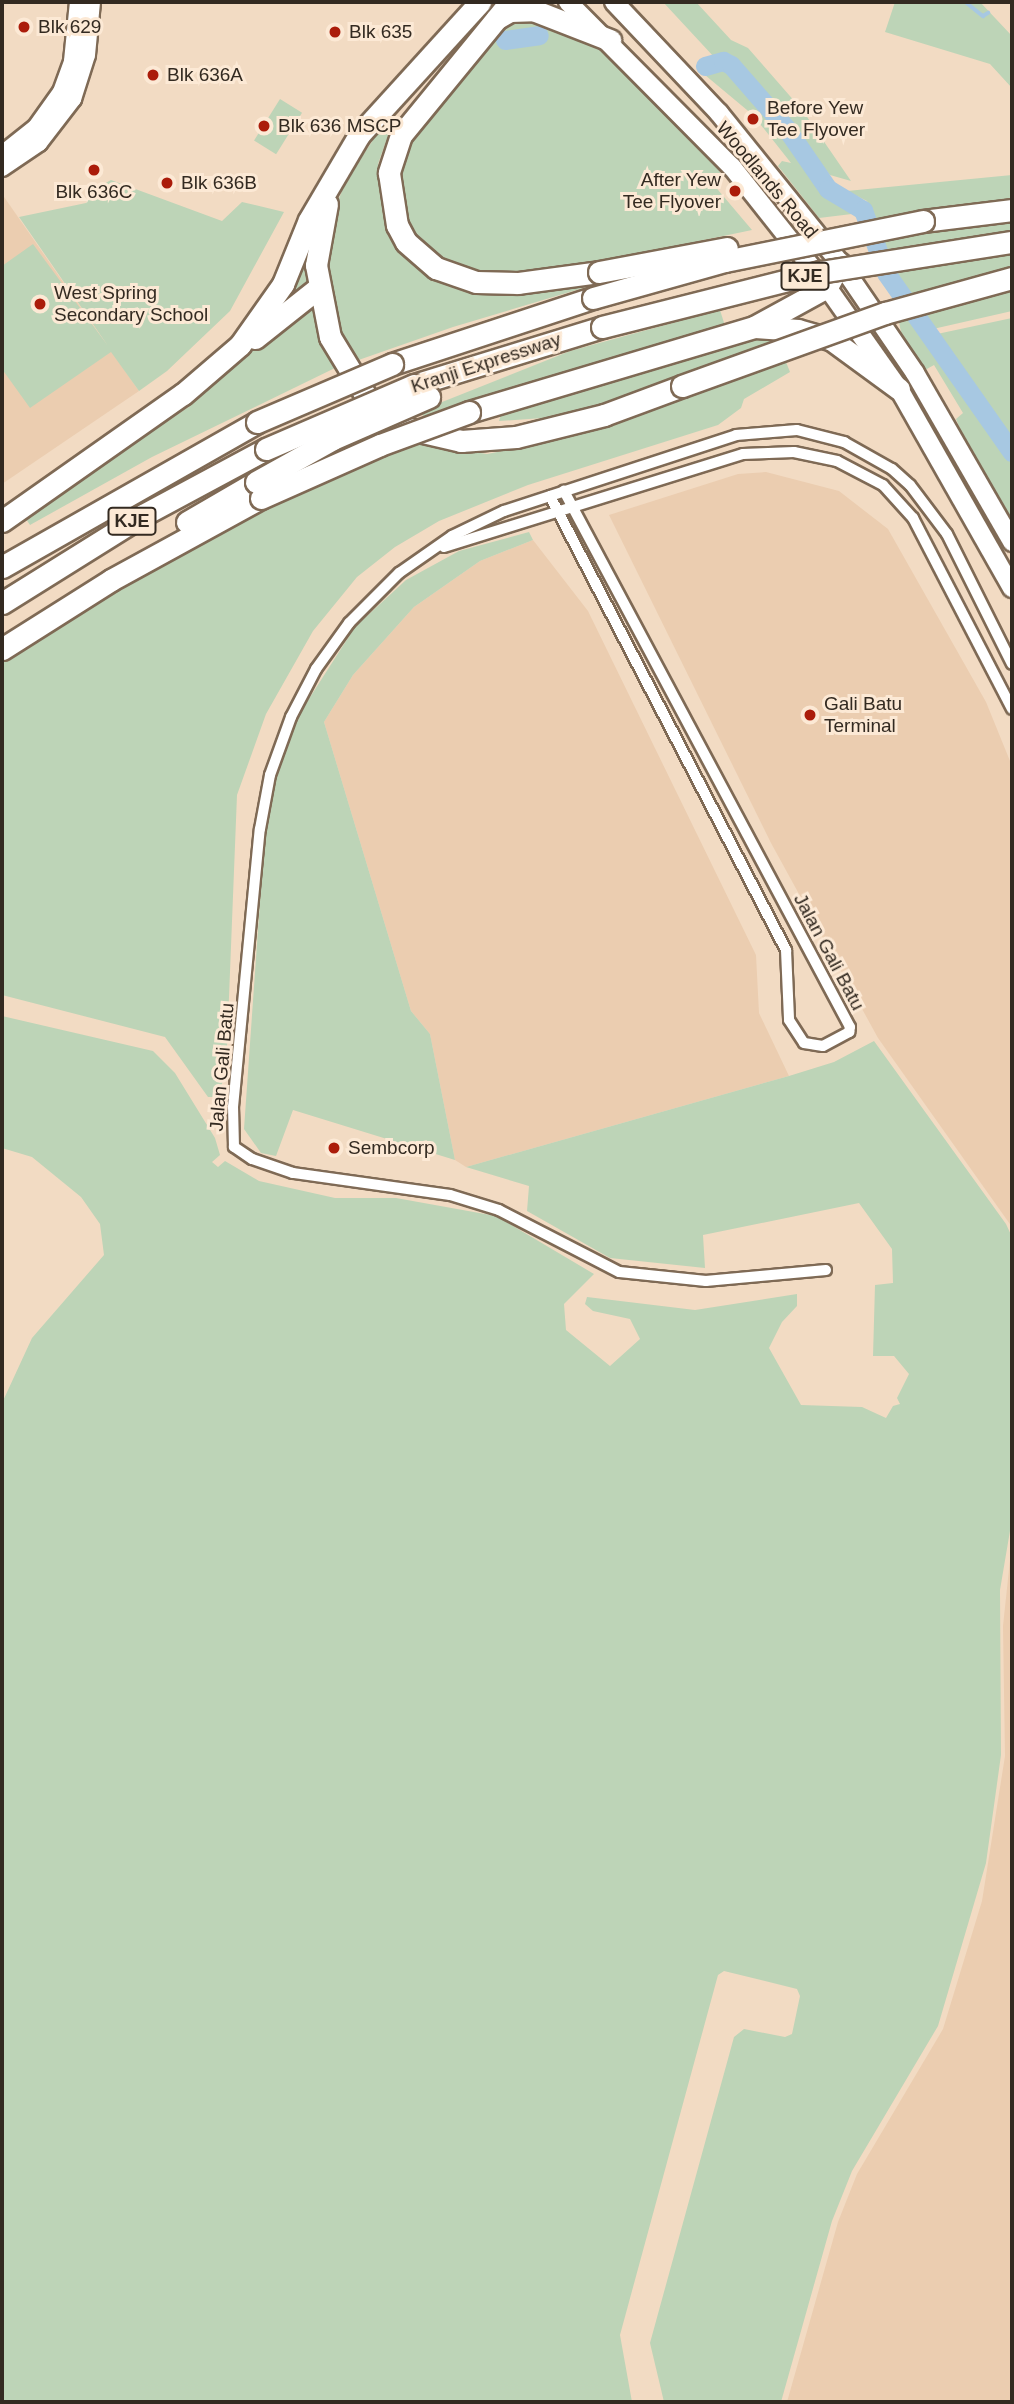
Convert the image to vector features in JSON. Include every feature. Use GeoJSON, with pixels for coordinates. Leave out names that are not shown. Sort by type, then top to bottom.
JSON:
{"type":"FeatureCollection","features":[{"type":"Feature","properties":{"kind":"highway"},"geometry":{"type":"LineString","coordinates":[[510,2],[401,135],[389,173],[397,225],[419,256],[454,276],[476,282],[518,283],[599,272],[803,234],[923,221]]}},
{"type":"Feature","properties":{"kind":"highway"},"geometry":{"type":"LineString","coordinates":[[219,365],[272,303],[309,219],[337,172],[387,101],[473,7]]}},
{"type":"Feature","properties":{"kind":"highway"},"geometry":{"type":"LineString","coordinates":[[494,20],[510,11],[533,10],[610,40]]}},
{"type":"Feature","properties":{"kind":"highway"},"geometry":{"type":"LineString","coordinates":[[337,172],[322,222],[318,288],[330,337],[372,406],[401,427],[419,434],[461,441],[516,438],[604,415],[885,313],[1012,278]]}},
{"type":"Feature","properties":{"kind":"highway","name":"Kranji Expressway"},"geometry":{"type":"LineString","coordinates":[[2,567],[257,422],[392,364],[593,298],[725,261],[923,221],[1012,210]]}},
{"type":"Feature","properties":{"kind":"highway","name":"Kranji Expressway"},"geometry":{"type":"LineString","coordinates":[[2,602],[143,515],[266,449],[422,391],[475,367],[602,327],[820,272],[1012,242]]}},
{"type":"Feature","properties":{"kind":"highway"},"geometry":{"type":"LineString","coordinates":[[259,490],[469,412],[754,327],[827,287],[840,262]]}},
{"type":"Feature","properties":{"kind":"highway"},"geometry":{"type":"LineString","coordinates":[[2,521],[219,365],[318,288]]}},
{"type":"Feature","properties":{"kind":"highway"},"geometry":{"type":"LineString","coordinates":[[754,327],[798,330],[832,340],[900,389]]}},
{"type":"Feature","properties":{"kind":"highway"},"geometry":{"type":"LineString","coordinates":[[2,649],[259,490],[333,439],[422,391]]}},
{"type":"Feature","properties":{"kind":"main road","name":"Woodlands Road"},"geometry":{"type":"LineString","coordinates":[[568,2],[610,40],[732,167],[827,287],[900,389],[1012,587]]}},
{"type":"Feature","properties":{"kind":"main road","name":"Woodlands Road"},"geometry":{"type":"LineString","coordinates":[[614,2],[719,113],[840,262],[884,324],[1012,542]]}},
{"type":"Feature","properties":{"kind":"main road"},"geometry":{"type":"LineString","coordinates":[[865,339],[866,323],[874,319],[884,324]]}},
{"type":"Feature","properties":{"kind":"street"},"geometry":{"type":"LineString","coordinates":[[2,154],[36,127],[61,92],[72,61],[78,2]]}},
{"type":"Feature","properties":{"kind":"street"},"geometry":{"type":"LineString","coordinates":[[2,168],[40,143],[73,99],[87,55],[92,2]]}},
{"type":"Feature","properties":{"kind":"street","name":"Jalan Gali Batu"},"geometry":{"type":"LineString","coordinates":[[826,1270],[706,1281],[619,1272],[499,1210],[450,1195],[293,1172],[252,1159],[234,1147],[233,1107],[260,829],[270,775],[291,718],[316,669],[373,597],[425,555],[504,511],[736,435],[797,430],[844,442],[892,469],[928,506],[1012,664]]}},
{"type":"Feature","properties":{"kind":"street","name":"Jalan Gali Batu"},"geometry":{"type":"LineString","coordinates":[[425,555],[743,454],[816,455],[861,472],[883,485],[913,518],[1012,709]]}},
{"type":"Feature","properties":{"kind":"street","name":"Jalan Gali Batu"},"geometry":{"type":"LineString","coordinates":[[550,496],[786,950],[789,1020],[804,1043],[823,1046],[849,1032],[850,1027],[564,491]]}},
{"type":"Feature","properties":{"kind":"shaded area","name":"West Spring Secondary School"},"geometry":{"type":"Polygon","coordinates":[[[2,194],[139,391],[2,484],[2,194]]]}},
{"type":"Feature","properties":{"kind":"shaded area"},"geometry":{"type":"Polygon","coordinates":[[[766,472],[839,491],[888,529],[986,702],[1012,766],[1012,1227],[878,1038],[771,843],[609,515],[738,474],[766,472]]]}},
{"type":"Feature","properties":{"kind":"shaded area"},"geometry":{"type":"Polygon","coordinates":[[[533,540],[588,611],[756,955],[759,1013],[789,1076],[466,1167],[455,1160],[430,1034],[411,1011],[324,722],[353,675],[414,607],[480,561],[533,540]]]}},
{"type":"Feature","properties":{"kind":"shaded area"},"geometry":{"type":"Polygon","coordinates":[[[1012,1541],[1012,2402],[787,2402],[838,2222],[857,2174],[943,2029],[982,1901],[1005,1756],[1003,1626],[1012,1541]]]}},
{"type":"Feature","properties":{"kind":"green space"},"geometry":{"type":"Polygon","coordinates":[[[663,2],[696,2],[731,40],[748,48],[803,111],[851,181],[830,175],[739,62],[723,55],[714,57],[663,2]]]}},
{"type":"Feature","properties":{"kind":"green space"},"geometry":{"type":"Polygon","coordinates":[[[895,2],[980,2],[1012,36],[1012,88],[990,64],[885,32],[895,2]]]}},
{"type":"Feature","properties":{"kind":"green space"},"geometry":{"type":"Polygon","coordinates":[[[524,14],[595,43],[611,55],[713,159],[722,176],[713,184],[752,230],[585,265],[620,277],[453,327],[350,363],[324,265],[335,208],[347,179],[391,113],[395,116],[378,164],[396,168],[398,155],[505,19],[524,14]]]}},
{"type":"Feature","properties":{"kind":"green space"},"geometry":{"type":"Polygon","coordinates":[[[726,69],[783,130],[833,200],[860,213],[819,218],[778,166],[782,161],[791,163],[753,115],[705,75],[726,69]]]}},
{"type":"Feature","properties":{"kind":"green space"},"geometry":{"type":"Polygon","coordinates":[[[280,99],[302,113],[276,154],[254,141],[280,99]]]}},
{"type":"Feature","properties":{"kind":"green space"},"geometry":{"type":"Polygon","coordinates":[[[1012,175],[1012,311],[933,329],[892,270],[867,201],[847,191],[1012,175]]]}},
{"type":"Feature","properties":{"kind":"green space"},"geometry":{"type":"Polygon","coordinates":[[[111,180],[222,221],[242,202],[284,212],[230,311],[167,371],[139,391],[111,352],[30,408],[2,369],[2,266],[33,244],[108,346],[19,217],[86,203],[93,190],[111,180]]]}},
{"type":"Feature","properties":{"kind":"green space"},"geometry":{"type":"Polygon","coordinates":[[[305,256],[311,259],[323,339],[335,368],[152,457],[30,525],[24,516],[190,406],[227,372],[263,335],[305,256]]]}},
{"type":"Feature","properties":{"kind":"green space"},"geometry":{"type":"Polygon","coordinates":[[[720,310],[725,326],[654,350],[424,416],[417,412],[570,351],[720,310]]]}},
{"type":"Feature","properties":{"kind":"green space"},"geometry":{"type":"Polygon","coordinates":[[[910,313],[1012,461],[1012,522],[965,441],[956,419],[963,413],[934,365],[925,370],[901,332],[898,317],[910,313]]]}},
{"type":"Feature","properties":{"kind":"green space"},"geometry":{"type":"Polygon","coordinates":[[[1012,318],[1012,439],[937,334],[1012,318]]]}},
{"type":"Feature","properties":{"kind":"green space"},"geometry":{"type":"Polygon","coordinates":[[[771,336],[781,339],[600,404],[543,418],[499,421],[503,408],[771,336]]]}},
{"type":"Feature","properties":{"kind":"green space"},"geometry":{"type":"Polygon","coordinates":[[[784,357],[790,372],[744,399],[741,408],[718,425],[528,485],[439,521],[395,547],[357,577],[313,631],[266,714],[237,795],[226,1073],[217,1097],[208,1097],[165,1037],[2,995],[2,658],[271,500],[377,455],[422,444],[487,454],[548,442],[784,357]]]}},
{"type":"Feature","properties":{"kind":"green space"},"geometry":{"type":"Polygon","coordinates":[[[529,532],[533,540],[480,561],[414,607],[353,675],[324,722],[411,1011],[430,1034],[455,1160],[293,1110],[276,1156],[261,1153],[244,1129],[265,830],[276,777],[296,719],[355,627],[406,580],[459,551],[529,532]]]}},
{"type":"Feature","properties":{"kind":"green space"},"geometry":{"type":"Polygon","coordinates":[[[2,1016],[153,1051],[175,1073],[215,1138],[220,1155],[212,1162],[218,1167],[225,1161],[259,1181],[335,1198],[396,1198],[496,1216],[594,1274],[564,1304],[566,1330],[610,1366],[640,1339],[630,1319],[593,1311],[585,1304],[587,1297],[695,1310],[797,1294],[797,1306],[782,1322],[769,1348],[801,1405],[862,1407],[886,1418],[893,1406],[900,1404],[897,1398],[909,1374],[894,1356],[873,1356],[875,1285],[893,1283],[892,1249],[859,1203],[703,1235],[705,1268],[610,1258],[527,1211],[529,1186],[466,1167],[789,1076],[834,1062],[874,1041],[1006,1224],[1012,1237],[1012,1519],[1000,1590],[1001,1755],[986,1863],[938,2026],[852,2171],[832,2221],[781,2402],[664,2402],[650,2343],[734,2037],[744,2029],[785,2037],[792,2034],[800,1996],[797,1989],[724,1971],[718,1975],[620,2335],[632,2402],[2,2402],[2,1403],[32,1338],[104,1255],[100,1224],[81,1197],[32,1157],[2,1148],[2,1016]]]}},
{"type":"Feature","properties":{"kind":"waterway"},"geometry":{"type":"LineString","coordinates":[[967,3],[983,16],[988,13]]}},
{"type":"Feature","properties":{"kind":"waterway"},"geometry":{"type":"LineString","coordinates":[[505,40],[539,35]]}},
{"type":"Feature","properties":{"kind":"waterway"},"geometry":{"type":"LineString","coordinates":[[705,66],[723,61],[731,65],[786,128],[828,189],[863,210],[886,273],[1012,452]]}},
{"type":"Feature","properties":{"kind":"place","name":"Blk 629"},"geometry":{"type":"Point","coordinates":[24,27]}},
{"type":"Feature","properties":{"kind":"place","name":"Blk 635"},"geometry":{"type":"Point","coordinates":[335,32]}},
{"type":"Feature","properties":{"kind":"place","name":"Blk 636A"},"geometry":{"type":"Point","coordinates":[153,75]}},
{"type":"Feature","properties":{"kind":"place","name":"Before Yew Tee Flyover"},"geometry":{"type":"Point","coordinates":[753,119]}},
{"type":"Feature","properties":{"kind":"place","name":"Blk 636 MSCP"},"geometry":{"type":"Point","coordinates":[264,126]}},
{"type":"Feature","properties":{"kind":"place","name":"Blk 636C"},"geometry":{"type":"Point","coordinates":[94,170]}},
{"type":"Feature","properties":{"kind":"place","name":"Blk 636B"},"geometry":{"type":"Point","coordinates":[167,183]}},
{"type":"Feature","properties":{"kind":"place","name":"After Yew Tee Flyover"},"geometry":{"type":"Point","coordinates":[735,191]}},
{"type":"Feature","properties":{"kind":"place","name":"West Spring Secondary School"},"geometry":{"type":"Point","coordinates":[40,304]}},
{"type":"Feature","properties":{"kind":"place","name":"Gali Batu Terminal"},"geometry":{"type":"Point","coordinates":[810,715]}},
{"type":"Feature","properties":{"kind":"place","name":"Sembcorp"},"geometry":{"type":"Point","coordinates":[334,1148]}}]}
